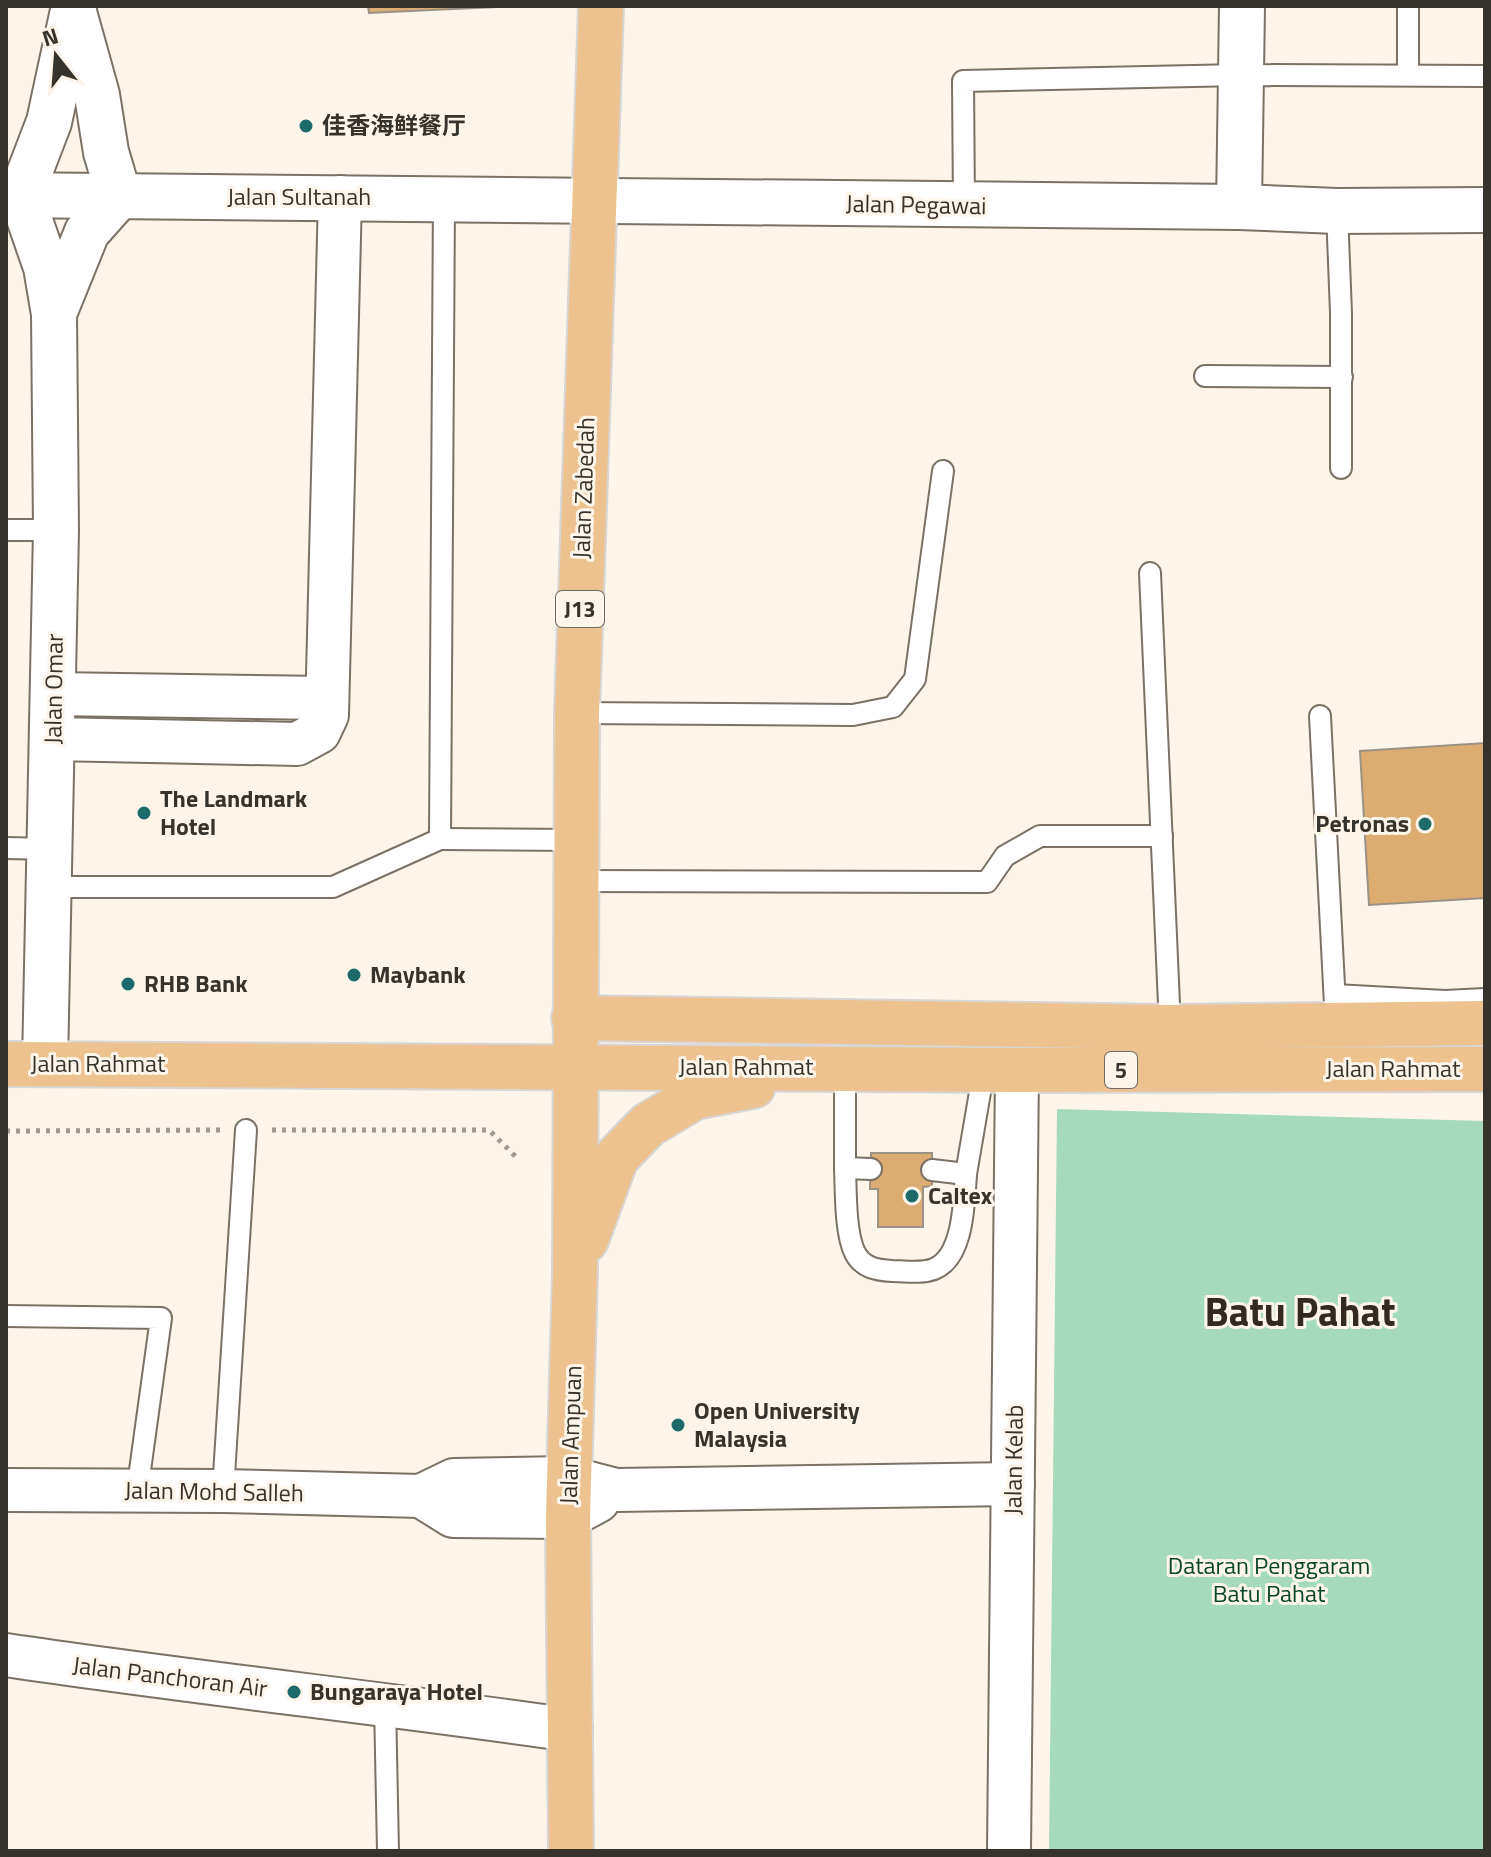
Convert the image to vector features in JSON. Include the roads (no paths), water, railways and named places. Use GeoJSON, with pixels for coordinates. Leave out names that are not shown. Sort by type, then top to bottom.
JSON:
{"type":"FeatureCollection","features":[{"type":"Feature","properties":{"kind":"main road","name":"Jalan Zabedah"},"geometry":{"type":"LineString","coordinates":[[574,1018],[577,713],[601,6]]}},
{"type":"Feature","properties":{"kind":"main road","name":"Jalan Rahmat"},"geometry":{"type":"LineString","coordinates":[[574,1018],[1170,1027],[1335,1009],[1485,1023]]}},
{"type":"Feature","properties":{"kind":"main road","name":"Jalan Ampuan"},"geometry":{"type":"LineString","coordinates":[[571,1851],[569,1498],[575,1272],[574,1018]]}},
{"type":"Feature","properties":{"kind":"main road","name":"Jalan Rahmat"},"geometry":{"type":"LineString","coordinates":[[26,1064],[1000,1070],[1485,1069]]}},
{"type":"Feature","properties":{"kind":"main road"},"geometry":{"type":"LineString","coordinates":[[575,1272],[616,1158],[648,1125],[695,1097],[845,1068]]}},
{"type":"Feature","properties":{"kind":"street"},"geometry":{"type":"LineString","coordinates":[[1239,207],[1242,6]]}},
{"type":"Feature","properties":{"kind":"street"},"geometry":{"type":"LineString","coordinates":[[54,314],[46,267],[13,195],[49,122],[74,8]]}},
{"type":"Feature","properties":{"kind":"street"},"geometry":{"type":"LineString","coordinates":[[54,314],[87,232],[119,196],[106,152],[97,95],[74,8]]}},
{"type":"Feature","properties":{"kind":"street","name":"Jalan Sultanah"},"geometry":{"type":"LineString","coordinates":[[13,195],[593,199]]}},
{"type":"Feature","properties":{"kind":"street"},"geometry":{"type":"LineString","coordinates":[[53,739],[297,744],[319,732],[327,715],[340,197]]}},
{"type":"Feature","properties":{"kind":"street","name":"Jalan Pegawai"},"geometry":{"type":"LineString","coordinates":[[593,199],[964,206],[1239,207],[1337,211],[1485,210]]}},
{"type":"Feature","properties":{"kind":"street","name":"Jalan Omar"},"geometry":{"type":"LineString","coordinates":[[26,1064],[51,868],[56,530],[54,314]]}},
{"type":"Feature","properties":{"kind":"street"},"geometry":{"type":"LineString","coordinates":[[53,694],[327,698]]}},
{"type":"Feature","properties":{"kind":"street","name":"Jalan Kelab"},"geometry":{"type":"LineString","coordinates":[[1000,1070],[995,1125],[1013,1484],[1009,1851]]}},
{"type":"Feature","properties":{"kind":"street"},"geometry":{"type":"LineString","coordinates":[[569,1498],[616,1490],[1013,1484]]}},
{"type":"Feature","properties":{"kind":"street","name":"Jalan Mohd Salleh"},"geometry":{"type":"LineString","coordinates":[[6,1490],[421,1496],[453,1516],[569,1498]]}},
{"type":"Feature","properties":{"kind":"street","name":"Jalan Panchoran Air"},"geometry":{"type":"LineString","coordinates":[[6,1655],[571,1730]]}},
{"type":"Feature","properties":{"kind":"lane"},"geometry":{"type":"LineString","coordinates":[[1408,6],[1408,74]]}},
{"type":"Feature","properties":{"kind":"lane"},"geometry":{"type":"LineString","coordinates":[[964,206],[963,81],[1241,75],[1485,76]]}},
{"type":"Feature","properties":{"kind":"lane"},"geometry":{"type":"LineString","coordinates":[[440,839],[444,198]]}},
{"type":"Feature","properties":{"kind":"lane"},"geometry":{"type":"LineString","coordinates":[[1337,211],[1342,377],[1341,468]]}},
{"type":"Feature","properties":{"kind":"lane"},"geometry":{"type":"LineString","coordinates":[[1205,376],[1342,377]]}},
{"type":"Feature","properties":{"kind":"lane"},"geometry":{"type":"LineString","coordinates":[[577,713],[853,715],[893,707],[915,679],[943,471]]}},
{"type":"Feature","properties":{"kind":"lane"},"geometry":{"type":"LineString","coordinates":[[6,530],[56,530]]}},
{"type":"Feature","properties":{"kind":"lane"},"geometry":{"type":"LineString","coordinates":[[1150,573],[1170,1027]]}},
{"type":"Feature","properties":{"kind":"lane"},"geometry":{"type":"LineString","coordinates":[[1320,716],[1335,1009],[1485,999]]}},
{"type":"Feature","properties":{"kind":"lane"},"geometry":{"type":"LineString","coordinates":[[6,848],[51,868],[333,887],[440,839],[576,860],[987,882],[1005,856],[1040,836],[1162,836]]}},
{"type":"Feature","properties":{"kind":"lane"},"geometry":{"type":"LineString","coordinates":[[845,1068],[845,1168],[853,1250],[861,1263],[876,1270],[920,1272],[938,1268],[957,1244],[966,1174],[995,1125]]}},
{"type":"Feature","properties":{"kind":"lane"},"geometry":{"type":"LineString","coordinates":[[223,1491],[246,1130]]}},
{"type":"Feature","properties":{"kind":"lane"},"geometry":{"type":"LineString","coordinates":[[845,1168],[871,1169]]}},
{"type":"Feature","properties":{"kind":"lane"},"geometry":{"type":"LineString","coordinates":[[932,1170],[966,1174]]}},
{"type":"Feature","properties":{"kind":"lane"},"geometry":{"type":"LineString","coordinates":[[6,1316],[161,1318],[137,1492]]}},
{"type":"Feature","properties":{"kind":"lane"},"geometry":{"type":"LineString","coordinates":[[385,1703],[388,1851]]}},
{"type":"Feature","properties":{"kind":"place","name":"佳香海鲜餐厅"},"geometry":{"type":"Point","coordinates":[306,126]}},
{"type":"Feature","properties":{"kind":"place","name":"The Landmark Hotel"},"geometry":{"type":"Point","coordinates":[144,813]}},
{"type":"Feature","properties":{"kind":"place","name":"Petronas"},"geometry":{"type":"Point","coordinates":[1425,824]}},
{"type":"Feature","properties":{"kind":"place","name":"Maybank"},"geometry":{"type":"Point","coordinates":[354,975]}},
{"type":"Feature","properties":{"kind":"place","name":"RHB Bank"},"geometry":{"type":"Point","coordinates":[128,984]}},
{"type":"Feature","properties":{"kind":"place","name":"Caltex"},"geometry":{"type":"Point","coordinates":[912,1196]}},
{"type":"Feature","properties":{"kind":"place","name":"Open University Malaysia"},"geometry":{"type":"Point","coordinates":[678,1425]}},
{"type":"Feature","properties":{"kind":"place","name":"Bungaraya Hotel"},"geometry":{"type":"Point","coordinates":[294,1692]}},
{"type":"Feature","properties":{"kind":"district","name":"Batu Pahat"},"geometry":{"type":"Point","coordinates":[1300,1312]}},
{"type":"Feature","properties":{"kind":"park label","name":"Dataran Penggaram Batu Pahat"},"geometry":{"type":"Point","coordinates":[1269,1580]}}]}
